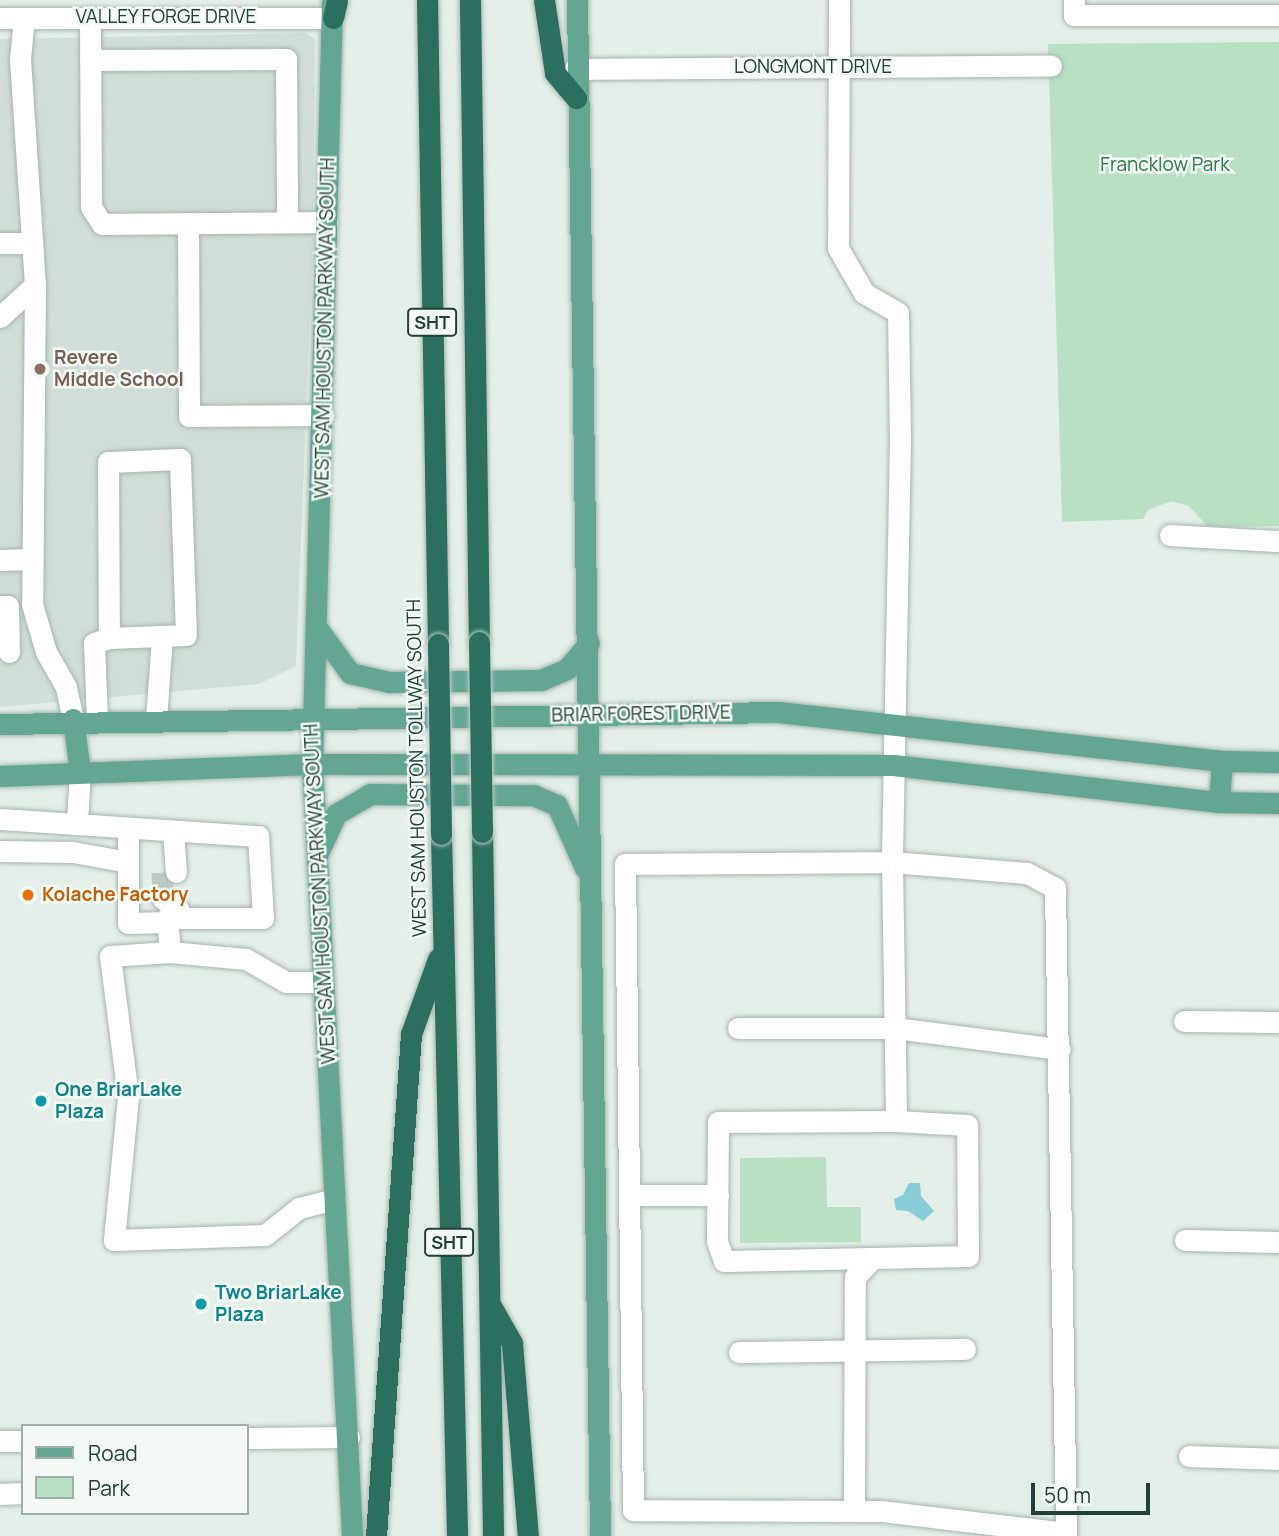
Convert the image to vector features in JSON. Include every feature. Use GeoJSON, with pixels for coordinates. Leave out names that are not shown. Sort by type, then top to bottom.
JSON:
{"type":"FeatureCollection","features":[{"type":"Feature","properties":{"kind":"highway","name":"WEST SAM HOUSTON TOLLWAY SOUTH"},"geometry":{"type":"LineString","coordinates":[[427,0],[442,947],[457,1536]]}},
{"type":"Feature","properties":{"kind":"highway","name":"SHT"},"geometry":{"type":"LineString","coordinates":[[470,0],[493,1536]]}},
{"type":"Feature","properties":{"kind":"highway"},"geometry":{"type":"LineString","coordinates":[[544,0],[555,73],[576,98]]}},
{"type":"Feature","properties":{"kind":"highway"},"geometry":{"type":"LineString","coordinates":[[376,1536],[411,1034],[442,947]]}},
{"type":"Feature","properties":{"kind":"highway"},"geometry":{"type":"LineString","coordinates":[[489,1303],[512,1343],[528,1536]]}},
{"type":"Feature","properties":{"kind":"main road"},"geometry":{"type":"LineString","coordinates":[[577,0],[575,69],[589,643],[588,876],[600,1536]]}},
{"type":"Feature","properties":{"kind":"main road","name":"WEST SAM HOUSTON PARKWAY SOUTH"},"geometry":{"type":"LineString","coordinates":[[334,6],[312,764],[315,858],[349,1437],[352,1536]]}},
{"type":"Feature","properties":{"kind":"main road"},"geometry":{"type":"LineString","coordinates":[[317,628],[350,673],[389,682],[541,680],[566,669],[589,643]]}},
{"type":"Feature","properties":{"kind":"main road","name":"BRIAR FOREST DRIVE"},"geometry":{"type":"LineString","coordinates":[[0,724],[73,719],[97,710],[156,710],[312,718],[778,712],[1222,761],[1279,762]]}},
{"type":"Feature","properties":{"kind":"main road"},"geometry":{"type":"LineString","coordinates":[[73,719],[80,772]]}},
{"type":"Feature","properties":{"kind":"main road"},"geometry":{"type":"LineString","coordinates":[[1219,802],[1222,761]]}},
{"type":"Feature","properties":{"kind":"main road"},"geometry":{"type":"LineString","coordinates":[[0,776],[312,764],[588,767],[893,765],[1219,802],[1279,803]]}},
{"type":"Feature","properties":{"kind":"main road"},"geometry":{"type":"LineString","coordinates":[[315,858],[336,814],[370,794],[533,795],[557,805],[588,876]]}},
{"type":"Feature","properties":{"kind":"street"},"geometry":{"type":"LineString","coordinates":[[839,0],[838,248],[864,293],[898,313],[897,650],[892,862],[896,1121]]}},
{"type":"Feature","properties":{"kind":"street"},"geometry":{"type":"LineString","coordinates":[[1074,0],[1074,15],[1252,8],[1279,15]]}},
{"type":"Feature","properties":{"kind":"street","name":"VALLEY FORGE DRIVE"},"geometry":{"type":"LineString","coordinates":[[0,18],[90,17],[182,8],[286,9],[334,6]]}},
{"type":"Feature","properties":{"kind":"street"},"geometry":{"type":"LineString","coordinates":[[90,17],[91,207],[102,224],[327,222]]}},
{"type":"Feature","properties":{"kind":"street"},"geometry":{"type":"LineString","coordinates":[[24,18],[10,59],[32,243],[34,285],[30,559],[32,604],[46,652],[66,687],[73,719]]}},
{"type":"Feature","properties":{"kind":"street"},"geometry":{"type":"LineString","coordinates":[[90,60],[286,59],[287,222]]}},
{"type":"Feature","properties":{"kind":"street","name":"LONGMONT DRIVE"},"geometry":{"type":"LineString","coordinates":[[575,69],[1051,66]]}},
{"type":"Feature","properties":{"kind":"street"},"geometry":{"type":"LineString","coordinates":[[188,223],[189,416],[323,415]]}},
{"type":"Feature","properties":{"kind":"street"},"geometry":{"type":"LineString","coordinates":[[0,243],[32,243]]}},
{"type":"Feature","properties":{"kind":"street"},"geometry":{"type":"LineString","coordinates":[[0,317],[34,285]]}},
{"type":"Feature","properties":{"kind":"street"},"geometry":{"type":"LineString","coordinates":[[97,710],[93,645],[109,638],[185,638],[183,462],[145,460],[107,464],[109,638]]}},
{"type":"Feature","properties":{"kind":"street"},"geometry":{"type":"LineString","coordinates":[[1170,535],[1279,541]]}},
{"type":"Feature","properties":{"kind":"street"},"geometry":{"type":"LineString","coordinates":[[0,559],[30,559]]}},
{"type":"Feature","properties":{"kind":"street"},"geometry":{"type":"LineString","coordinates":[[0,606],[8,606],[4,652],[46,652]]}},
{"type":"Feature","properties":{"kind":"street"},"geometry":{"type":"LineString","coordinates":[[156,710],[162,686],[162,639]]}},
{"type":"Feature","properties":{"kind":"street"},"geometry":{"type":"LineString","coordinates":[[97,710],[104,663]]}},
{"type":"Feature","properties":{"kind":"street"},"geometry":{"type":"LineString","coordinates":[[151,663],[156,710]]}},
{"type":"Feature","properties":{"kind":"street"},"geometry":{"type":"LineString","coordinates":[[77,821],[80,772]]}},
{"type":"Feature","properties":{"kind":"street"},"geometry":{"type":"LineString","coordinates":[[0,819],[77,821],[128,830],[258,836],[264,918],[173,909],[128,923],[128,830]]}},
{"type":"Feature","properties":{"kind":"street"},"geometry":{"type":"LineString","coordinates":[[171,867],[173,832]]}},
{"type":"Feature","properties":{"kind":"street"},"geometry":{"type":"LineString","coordinates":[[0,850],[73,852],[128,862]]}},
{"type":"Feature","properties":{"kind":"street"},"geometry":{"type":"LineString","coordinates":[[892,862],[1027,873],[1055,888],[1060,1049],[1066,1533],[854,1510],[633,1510],[625,864],[892,862]]}},
{"type":"Feature","properties":{"kind":"street"},"geometry":{"type":"LineString","coordinates":[[170,952],[173,909]]}},
{"type":"Feature","properties":{"kind":"street"},"geometry":{"type":"LineString","coordinates":[[323,982],[286,982],[246,959],[170,952],[110,956],[128,1097],[114,1240],[265,1235],[299,1208],[335,1199]]}},
{"type":"Feature","properties":{"kind":"street"},"geometry":{"type":"LineString","coordinates":[[1184,1021],[1279,1022]]}},
{"type":"Feature","properties":{"kind":"street"},"geometry":{"type":"LineString","coordinates":[[738,1028],[895,1028],[1060,1049]]}},
{"type":"Feature","properties":{"kind":"street"},"geometry":{"type":"LineString","coordinates":[[896,1121],[967,1125],[968,1256],[724,1261],[718,1241],[718,1195],[718,1122],[896,1121]]}},
{"type":"Feature","properties":{"kind":"street"},"geometry":{"type":"LineString","coordinates":[[629,1195],[718,1195]]}},
{"type":"Feature","properties":{"kind":"street"},"geometry":{"type":"LineString","coordinates":[[1185,1240],[1279,1242]]}},
{"type":"Feature","properties":{"kind":"street"},"geometry":{"type":"LineString","coordinates":[[854,1510],[855,1277],[873,1258]]}},
{"type":"Feature","properties":{"kind":"street"},"geometry":{"type":"LineString","coordinates":[[739,1352],[965,1349]]}},
{"type":"Feature","properties":{"kind":"street"},"geometry":{"type":"LineString","coordinates":[[248,1438],[349,1437]]}},
{"type":"Feature","properties":{"kind":"street"},"geometry":{"type":"LineString","coordinates":[[0,1441],[21,1441]]}},
{"type":"Feature","properties":{"kind":"street"},"geometry":{"type":"LineString","coordinates":[[1189,1456],[1279,1459]]}},
{"type":"Feature","properties":{"kind":"street"},"geometry":{"type":"LineString","coordinates":[[0,1494],[21,1493]]}},
{"type":"Feature","properties":{"kind":"shaded area"},"geometry":{"type":"Polygon","coordinates":[[[305,33],[315,39],[313,238],[296,666],[259,684],[0,707],[0,39],[305,33]]]}},
{"type":"Feature","properties":{"kind":"green space","name":"Francklow Park"},"geometry":{"type":"Polygon","coordinates":[[[1279,42],[1279,526],[1208,527],[1189,506],[1171,501],[1148,510],[1143,519],[1062,522],[1048,44],[1279,42]]]}},
{"type":"Feature","properties":{"kind":"green space"},"geometry":{"type":"Polygon","coordinates":[[[826,1157],[827,1207],[861,1207],[861,1242],[740,1243],[740,1158],[826,1157]]]}},
{"type":"Feature","properties":{"kind":"water"},"geometry":{"type":"Polygon","coordinates":[[[909,1183],[920,1183],[921,1196],[934,1211],[923,1221],[908,1211],[896,1210],[894,1199],[903,1195],[909,1183]]]}},
{"type":"Feature","properties":{"kind":"tunnel"},"geometry":{"type":"LineString","coordinates":[[162,872],[163,899]]}},
{"type":"Feature","properties":{"kind":"place","name":"Revere Middle School"},"geometry":{"type":"Point","coordinates":[40,369]}},
{"type":"Feature","properties":{"kind":"place","name":"Kolache Factory"},"geometry":{"type":"Point","coordinates":[28,895]}},
{"type":"Feature","properties":{"kind":"place","name":"One BriarLake Plaza"},"geometry":{"type":"Point","coordinates":[41,1101]}},
{"type":"Feature","properties":{"kind":"place","name":"Two BriarLake Plaza"},"geometry":{"type":"Point","coordinates":[201,1304]}}]}
